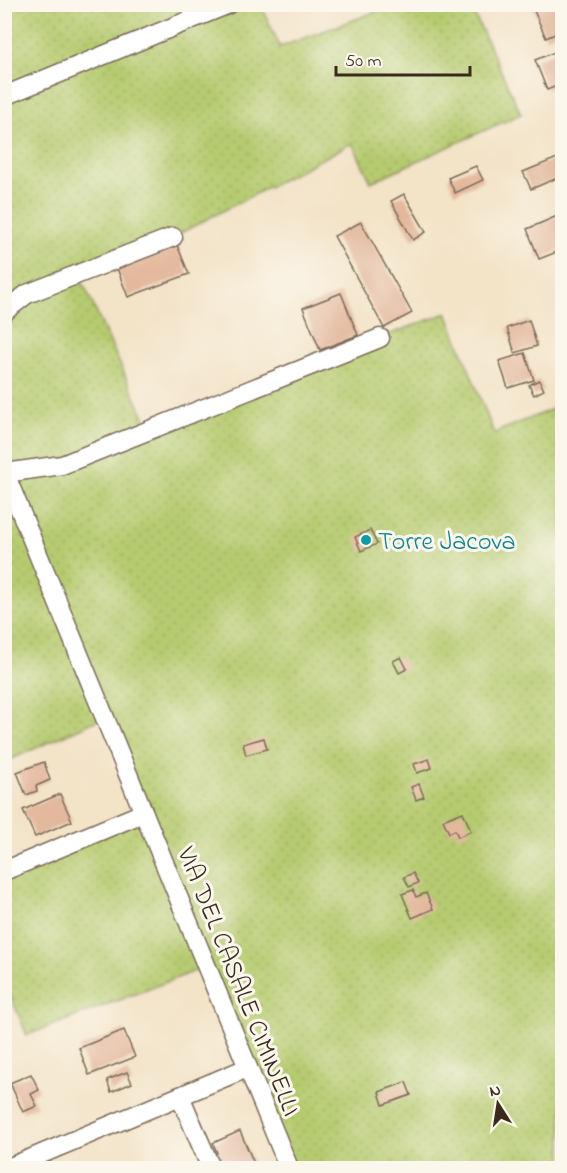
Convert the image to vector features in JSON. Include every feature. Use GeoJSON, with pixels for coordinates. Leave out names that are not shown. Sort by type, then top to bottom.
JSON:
{"type":"FeatureCollection","features":[{"type":"Feature","properties":{"kind":"street"},"geometry":{"type":"LineString","coordinates":[[4,96],[229,4]]}},
{"type":"Feature","properties":{"kind":"street"},"geometry":{"type":"LineString","coordinates":[[4,312],[27,294],[172,237]]}},
{"type":"Feature","properties":{"kind":"street"},"geometry":{"type":"LineString","coordinates":[[5,472],[62,465],[380,338]]}},
{"type":"Feature","properties":{"kind":"street","name":"VIA DEL CASALE CIMINELLI"},"geometry":{"type":"LineString","coordinates":[[5,472],[10,498],[289,1168]]}},
{"type":"Feature","properties":{"kind":"street"},"geometry":{"type":"LineString","coordinates":[[4,871],[143,813]]}},
{"type":"Feature","properties":{"kind":"street"},"geometry":{"type":"LineString","coordinates":[[8,1168],[247,1068]]}},
{"type":"Feature","properties":{"kind":"street"},"geometry":{"type":"LineString","coordinates":[[180,1096],[211,1168]]}},
{"type":"Feature","properties":{"kind":"green space"},"geometry":{"type":"Polygon","coordinates":[[[4,5],[261,5],[280,47],[394,5],[470,5],[521,114],[371,182],[352,143],[173,237],[79,274],[150,430],[447,313],[494,433],[562,405],[562,1168],[289,1168],[206,967],[27,1035],[5,983],[5,871],[143,813],[104,717],[5,762],[4,5]]]}},
{"type":"Feature","properties":{"kind":"building"},"geometry":{"type":"Polygon","coordinates":[[[531,4],[562,4],[562,31],[546,38],[531,4]]]}},
{"type":"Feature","properties":{"kind":"building"},"geometry":{"type":"Polygon","coordinates":[[[562,49],[562,84],[547,90],[535,60],[562,49]]]}},
{"type":"Feature","properties":{"kind":"building"},"geometry":{"type":"Polygon","coordinates":[[[562,156],[562,176],[531,189],[523,172],[562,156]]]}},
{"type":"Feature","properties":{"kind":"building"},"geometry":{"type":"Polygon","coordinates":[[[476,166],[483,180],[455,193],[448,178],[476,166]]]}},
{"type":"Feature","properties":{"kind":"building"},"geometry":{"type":"Polygon","coordinates":[[[404,194],[426,232],[413,240],[391,201],[404,194]]]}},
{"type":"Feature","properties":{"kind":"building"},"geometry":{"type":"Polygon","coordinates":[[[562,214],[562,250],[539,259],[527,229],[562,214]]]}},
{"type":"Feature","properties":{"kind":"building"},"geometry":{"type":"Polygon","coordinates":[[[361,222],[412,313],[384,328],[334,236],[361,222]]]}},
{"type":"Feature","properties":{"kind":"building"},"geometry":{"type":"Polygon","coordinates":[[[177,245],[189,274],[128,297],[115,263],[177,245]]]}},
{"type":"Feature","properties":{"kind":"building"},"geometry":{"type":"Polygon","coordinates":[[[341,293],[358,335],[320,350],[303,308],[341,293]]]}},
{"type":"Feature","properties":{"kind":"building"},"geometry":{"type":"Polygon","coordinates":[[[529,320],[537,346],[515,353],[507,328],[529,320]]]}},
{"type":"Feature","properties":{"kind":"building"},"geometry":{"type":"Polygon","coordinates":[[[525,353],[534,380],[508,388],[499,361],[525,353]]]}},
{"type":"Feature","properties":{"kind":"building"},"geometry":{"type":"Polygon","coordinates":[[[539,380],[544,390],[534,395],[529,385],[539,380]]]}},
{"type":"Feature","properties":{"kind":"building","name":"Torre Jacova"},"geometry":{"type":"Polygon","coordinates":[[[370,530],[377,544],[361,551],[355,537],[370,530]]]}},
{"type":"Feature","properties":{"kind":"building"},"geometry":{"type":"Polygon","coordinates":[[[401,657],[407,669],[399,673],[393,661],[401,657]]]}},
{"type":"Feature","properties":{"kind":"building"},"geometry":{"type":"Polygon","coordinates":[[[264,738],[267,749],[246,755],[243,744],[264,738]]]}},
{"type":"Feature","properties":{"kind":"building"},"geometry":{"type":"Polygon","coordinates":[[[429,759],[432,768],[417,773],[414,764],[429,759]]]}},
{"type":"Feature","properties":{"kind":"building"},"geometry":{"type":"Polygon","coordinates":[[[44,762],[50,780],[36,786],[37,791],[26,795],[17,772],[44,762]]]}},
{"type":"Feature","properties":{"kind":"building"},"geometry":{"type":"Polygon","coordinates":[[[419,784],[424,797],[416,800],[411,787],[419,784]]]}},
{"type":"Feature","properties":{"kind":"building"},"geometry":{"type":"Polygon","coordinates":[[[60,794],[72,821],[35,837],[23,810],[60,794]]]}},
{"type":"Feature","properties":{"kind":"building"},"geometry":{"type":"Polygon","coordinates":[[[463,812],[471,831],[458,837],[455,830],[449,833],[443,820],[463,812]]]}},
{"type":"Feature","properties":{"kind":"building"},"geometry":{"type":"Polygon","coordinates":[[[413,873],[418,883],[409,887],[404,877],[413,873]]]}},
{"type":"Feature","properties":{"kind":"building"},"geometry":{"type":"Polygon","coordinates":[[[413,890],[416,897],[426,893],[433,909],[412,918],[402,894],[413,890]]]}},
{"type":"Feature","properties":{"kind":"building"},"geometry":{"type":"Polygon","coordinates":[[[124,1030],[135,1057],[89,1075],[79,1048],[124,1030]]]}},
{"type":"Feature","properties":{"kind":"building"},"geometry":{"type":"Polygon","coordinates":[[[127,1072],[132,1083],[111,1092],[107,1080],[127,1072]]]}},
{"type":"Feature","properties":{"kind":"building"},"geometry":{"type":"Polygon","coordinates":[[[31,1074],[39,1090],[31,1094],[37,1106],[23,1112],[10,1083],[31,1074]]]}},
{"type":"Feature","properties":{"kind":"building"},"geometry":{"type":"Polygon","coordinates":[[[406,1082],[411,1095],[383,1105],[379,1092],[406,1082]]]}},
{"type":"Feature","properties":{"kind":"building"},"geometry":{"type":"Polygon","coordinates":[[[240,1131],[256,1168],[217,1168],[211,1156],[217,1153],[213,1143],[240,1131]]]}},
{"type":"Feature","properties":{"kind":"place","name":"Torre Jacova"},"geometry":{"type":"Point","coordinates":[366,540]}}]}
